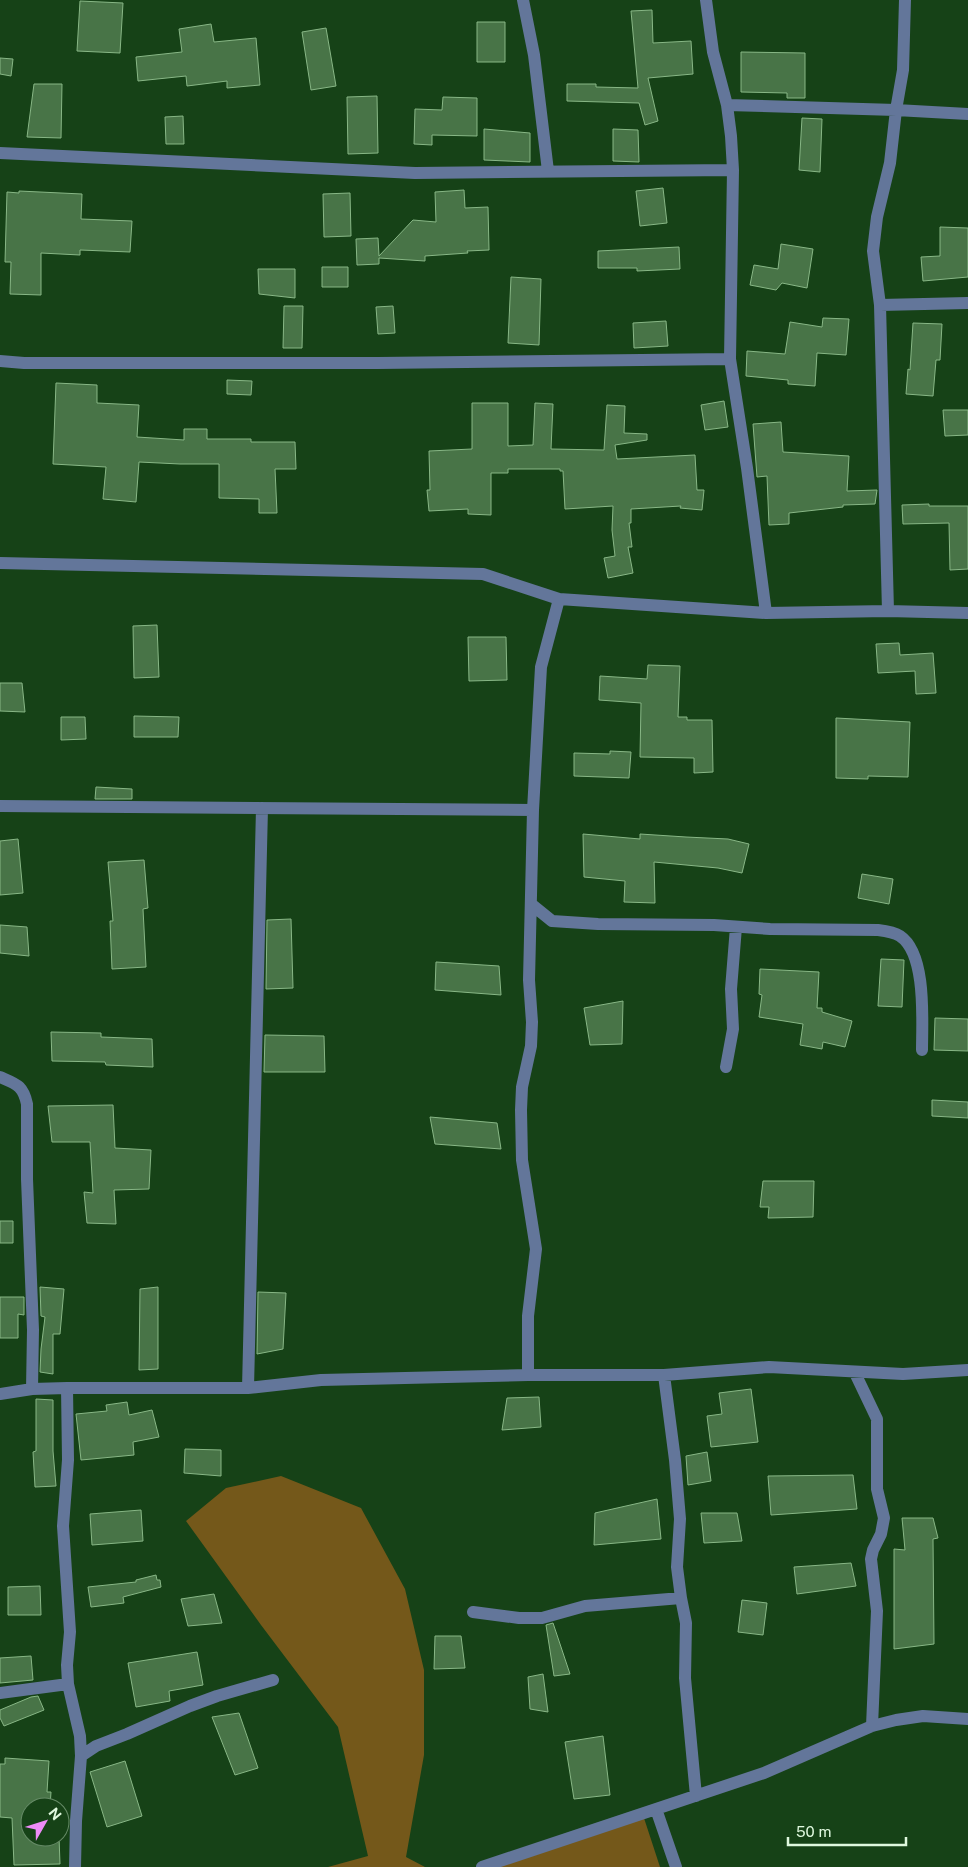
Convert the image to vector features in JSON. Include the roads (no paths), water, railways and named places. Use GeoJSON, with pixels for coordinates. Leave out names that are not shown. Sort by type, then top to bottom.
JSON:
{"type":"FeatureCollection","features":[{"type":"Feature","properties":{"kind":"street"},"geometry":{"type":"LineString","coordinates":[[523,0],[534,55],[548,171]]}},
{"type":"Feature","properties":{"kind":"street"},"geometry":{"type":"LineString","coordinates":[[706,0],[714,52],[727,105],[733,170],[730,359],[766,613]]}},
{"type":"Feature","properties":{"kind":"street"},"geometry":{"type":"LineString","coordinates":[[888,611],[880,305],[873,251],[877,217],[890,163],[903,70],[905,0]]}},
{"type":"Feature","properties":{"kind":"street"},"geometry":{"type":"LineString","coordinates":[[727,105],[968,114]]}},
{"type":"Feature","properties":{"kind":"street"},"geometry":{"type":"LineString","coordinates":[[0,153],[415,173],[733,170]]}},
{"type":"Feature","properties":{"kind":"street"},"geometry":{"type":"LineString","coordinates":[[880,305],[968,303]]}},
{"type":"Feature","properties":{"kind":"street"},"geometry":{"type":"LineString","coordinates":[[0,361],[24,363],[378,363],[730,359]]}},
{"type":"Feature","properties":{"kind":"street"},"geometry":{"type":"LineString","coordinates":[[0,563],[483,574],[559,598],[766,613],[888,611],[968,613]]}},
{"type":"Feature","properties":{"kind":"street"},"geometry":{"type":"LineString","coordinates":[[528,1375],[528,1316],[536,1249],[522,1160],[521,1110],[522,1087],[531,1046],[533,810],[541,667],[559,598]]}},
{"type":"Feature","properties":{"kind":"street"},"geometry":{"type":"LineString","coordinates":[[0,806],[533,810]]}},
{"type":"Feature","properties":{"kind":"street"},"geometry":{"type":"LineString","coordinates":[[248,1388],[262,808]]}},
{"type":"Feature","properties":{"kind":"street"},"geometry":{"type":"LineString","coordinates":[[531,904],[552,922],[714,924],[770,930],[878,930],[892,932],[901,937],[914,954],[923,1010],[922,1050]]}},
{"type":"Feature","properties":{"kind":"street"},"geometry":{"type":"LineString","coordinates":[[726,1067],[733,1029],[731,989],[736,927]]}},
{"type":"Feature","properties":{"kind":"street"},"geometry":{"type":"LineString","coordinates":[[0,1076],[20,1086],[25,1092],[27,1104],[27,1179],[34,1330],[32,1390]]}},
{"type":"Feature","properties":{"kind":"street"},"geometry":{"type":"LineString","coordinates":[[0,1394],[66,1388],[248,1388],[320,1380],[528,1375],[664,1375],[769,1367],[855,1373],[903,1374],[968,1370]]}},
{"type":"Feature","properties":{"kind":"street"},"geometry":{"type":"LineString","coordinates":[[855,1373],[877,1419],[877,1489],[884,1518],[882,1534],[873,1550],[871,1559],[877,1611],[872,1726]]}},
{"type":"Feature","properties":{"kind":"street"},"geometry":{"type":"LineString","coordinates":[[664,1375],[675,1460],[680,1519],[677,1567],[680,1598],[686,1623],[685,1678],[696,1796]]}},
{"type":"Feature","properties":{"kind":"street"},"geometry":{"type":"LineString","coordinates":[[66,1388],[68,1460],[64,1526],[70,1632],[67,1665],[68,1684],[80,1736],[81,1756],[74,1867]]}},
{"type":"Feature","properties":{"kind":"street"},"geometry":{"type":"LineString","coordinates":[[473,1612],[519,1618],[542,1618],[585,1606],[680,1598]]}},
{"type":"Feature","properties":{"kind":"street"},"geometry":{"type":"LineString","coordinates":[[81,1756],[96,1746],[190,1706],[273,1680]]}},
{"type":"Feature","properties":{"kind":"street"},"geometry":{"type":"LineString","coordinates":[[0,1693],[68,1684]]}},
{"type":"Feature","properties":{"kind":"street"},"geometry":{"type":"LineString","coordinates":[[482,1867],[764,1773],[872,1726],[923,1716],[968,1719]]}},
{"type":"Feature","properties":{"kind":"street"},"geometry":{"type":"LineString","coordinates":[[80,1736],[96,1746]]}},
{"type":"Feature","properties":{"kind":"street"},"geometry":{"type":"LineString","coordinates":[[656,1809],[676,1867]]}}]}
